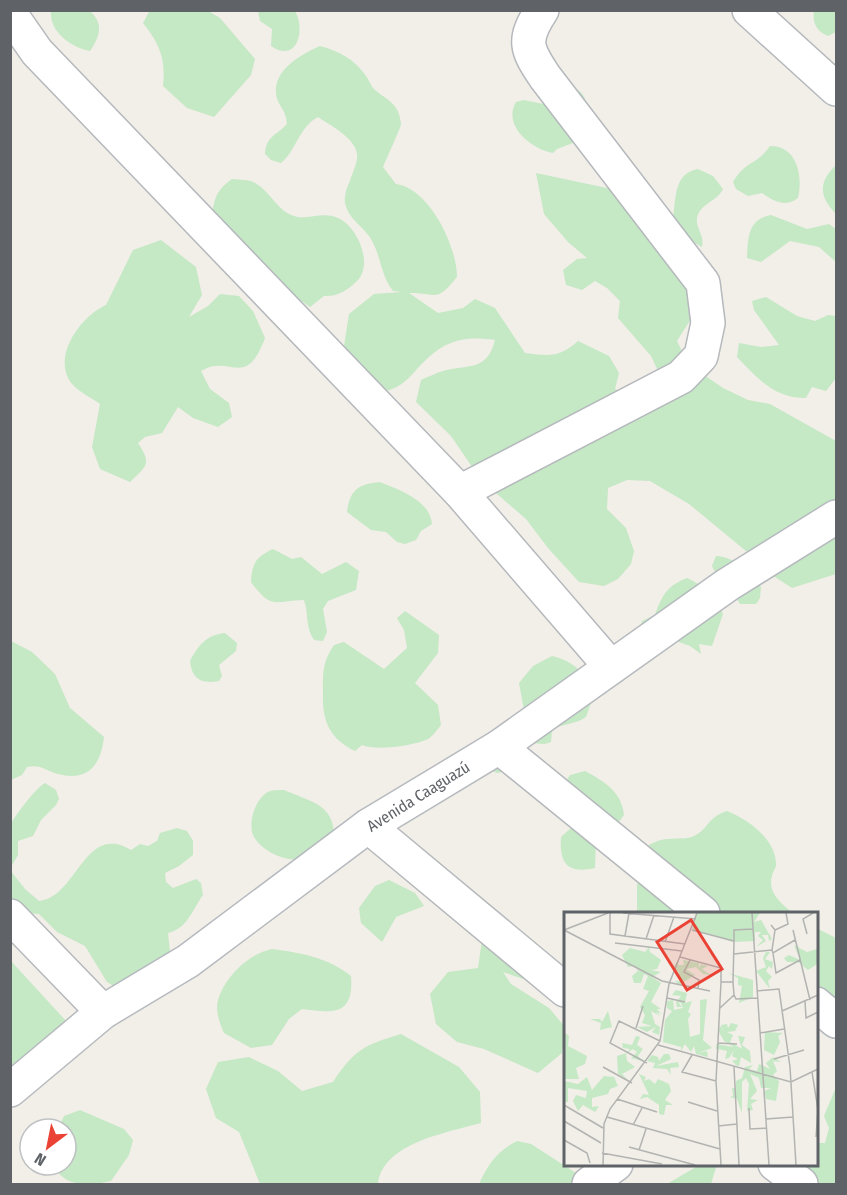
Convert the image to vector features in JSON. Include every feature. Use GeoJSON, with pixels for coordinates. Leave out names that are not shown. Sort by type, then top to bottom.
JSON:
{"type":"FeatureCollection","features":[{"type":"Feature","properties":{"kind":"street"},"geometry":{"type":"LineString","coordinates":[[12,10],[14,19],[37,52],[460,492],[611,667]]}},
{"type":"Feature","properties":{"kind":"street"},"geometry":{"type":"LineString","coordinates":[[460,492],[681,377],[701,356],[708,323],[703,283],[528,52],[531,27],[542,10]]}},
{"type":"Feature","properties":{"kind":"street"},"geometry":{"type":"LineString","coordinates":[[749,10],[837,89]]}},
{"type":"Feature","properties":{"kind":"street","name":"Avenida Caaguazú"},"geometry":{"type":"LineString","coordinates":[[10,1090],[103,1012],[188,961],[368,826],[499,747],[727,585],[837,517]]}},
{"type":"Feature","properties":{"kind":"street"},"geometry":{"type":"LineString","coordinates":[[499,747],[702,912]]}},
{"type":"Feature","properties":{"kind":"street"},"geometry":{"type":"LineString","coordinates":[[368,826],[564,989]]}},
{"type":"Feature","properties":{"kind":"street"},"geometry":{"type":"LineString","coordinates":[[10,916],[103,1012]]}},
{"type":"Feature","properties":{"kind":"street"},"geometry":{"type":"LineString","coordinates":[[817,1005],[837,1021]]}},
{"type":"Feature","properties":{"kind":"street"},"geometry":{"type":"LineString","coordinates":[[589,1185],[615,1165]]}},
{"type":"Feature","properties":{"kind":"street"},"geometry":{"type":"LineString","coordinates":[[776,1165],[801,1185]]}},
{"type":"Feature","properties":{"kind":"green space"},"geometry":{"type":"Polygon","coordinates":[[[150,10],[208,11],[220,18],[255,59],[251,75],[214,117],[187,108],[163,86],[164,68],[161,53],[143,23],[150,10]]]}},
{"type":"Feature","properties":{"kind":"green space"},"geometry":{"type":"Polygon","coordinates":[[[51,11],[90,11],[99,25],[99,30],[90,51],[69,43],[63,38],[54,26],[51,11]]]}},
{"type":"Feature","properties":{"kind":"green space"},"geometry":{"type":"Polygon","coordinates":[[[258,11],[295,11],[300,27],[297,42],[293,48],[287,51],[271,46],[272,29],[260,21],[258,11]]]}},
{"type":"Feature","properties":{"kind":"green space"},"geometry":{"type":"Polygon","coordinates":[[[814,11],[836,11],[836,32],[828,36],[821,32],[815,23],[814,11]]]}},
{"type":"Feature","properties":{"kind":"green space"},"geometry":{"type":"Polygon","coordinates":[[[320,46],[334,50],[351,60],[373,88],[391,102],[397,110],[401,124],[383,167],[396,184],[408,188],[430,207],[439,220],[452,250],[457,277],[445,290],[436,295],[409,293],[438,313],[463,308],[475,299],[495,308],[525,353],[541,355],[559,353],[578,341],[609,356],[619,373],[615,389],[636,402],[658,371],[651,356],[618,318],[620,301],[607,288],[595,281],[582,290],[566,285],[563,270],[577,259],[587,258],[568,242],[544,214],[536,173],[621,191],[709,302],[689,322],[677,341],[688,364],[723,388],[748,400],[770,404],[836,441],[836,574],[792,588],[761,568],[746,551],[689,504],[650,481],[627,480],[608,488],[607,509],[626,528],[634,551],[631,564],[618,579],[604,586],[579,582],[548,548],[526,519],[481,480],[451,436],[416,402],[421,380],[443,371],[482,362],[495,340],[471,339],[452,342],[435,352],[404,382],[387,391],[360,374],[344,346],[349,314],[374,294],[402,292],[393,291],[389,285],[373,243],[352,217],[345,203],[345,195],[355,167],[357,152],[344,134],[318,117],[306,127],[281,163],[271,160],[265,154],[267,143],[287,124],[276,93],[280,77],[290,64],[320,46]]]}},
{"type":"Feature","properties":{"kind":"green space"},"geometry":{"type":"Polygon","coordinates":[[[569,85],[583,95],[586,102],[586,117],[578,141],[557,149],[553,153],[536,147],[516,128],[513,111],[516,102],[524,100],[548,105],[569,85]]]}},
{"type":"Feature","properties":{"kind":"green space"},"geometry":{"type":"Polygon","coordinates":[[[770,146],[787,151],[799,172],[798,198],[789,203],[771,199],[762,193],[748,196],[736,189],[733,182],[742,170],[761,157],[770,146]]]}},
{"type":"Feature","properties":{"kind":"green space"},"geometry":{"type":"Polygon","coordinates":[[[836,165],[836,214],[826,202],[823,190],[826,177],[836,165]]]}},
{"type":"Feature","properties":{"kind":"green space"},"geometry":{"type":"Polygon","coordinates":[[[698,169],[713,176],[723,189],[717,197],[701,209],[697,218],[702,247],[686,238],[673,218],[680,181],[690,171],[698,169]]]}},
{"type":"Feature","properties":{"kind":"green space"},"geometry":{"type":"Polygon","coordinates":[[[232,179],[255,183],[289,214],[301,217],[325,215],[345,222],[361,246],[364,265],[357,281],[342,292],[324,296],[310,307],[294,296],[212,222],[218,192],[232,179]]]}},
{"type":"Feature","properties":{"kind":"green space"},"geometry":{"type":"Polygon","coordinates":[[[771,215],[807,229],[829,224],[836,229],[836,262],[819,247],[790,241],[761,262],[747,258],[751,230],[758,220],[771,215]]]}},
{"type":"Feature","properties":{"kind":"green space"},"geometry":{"type":"Polygon","coordinates":[[[161,240],[196,267],[202,295],[189,317],[208,306],[220,294],[239,296],[253,311],[265,338],[258,354],[251,363],[244,367],[221,366],[201,371],[210,389],[229,403],[232,417],[218,427],[193,418],[178,407],[162,433],[145,437],[138,443],[145,456],[146,464],[130,482],[100,469],[92,447],[100,404],[78,389],[68,378],[65,357],[68,346],[80,325],[106,305],[133,250],[161,240]]]}},
{"type":"Feature","properties":{"kind":"green space"},"geometry":{"type":"Polygon","coordinates":[[[766,297],[797,316],[815,321],[828,315],[836,316],[836,378],[826,391],[812,387],[806,398],[785,395],[767,386],[737,357],[739,343],[761,347],[779,345],[754,310],[752,301],[766,297]]]}},
{"type":"Feature","properties":{"kind":"green space"},"geometry":{"type":"Polygon","coordinates":[[[380,482],[412,497],[426,508],[432,524],[421,531],[416,540],[405,544],[397,542],[386,532],[371,530],[347,512],[350,498],[356,490],[366,484],[380,482]]]}},
{"type":"Feature","properties":{"kind":"green space"},"geometry":{"type":"Polygon","coordinates":[[[273,549],[292,559],[301,557],[322,574],[346,562],[359,571],[356,590],[328,601],[323,609],[327,632],[323,641],[314,640],[311,635],[304,600],[274,602],[264,597],[251,582],[252,570],[256,561],[273,549]]]}},
{"type":"Feature","properties":{"kind":"green space"},"geometry":{"type":"Polygon","coordinates":[[[716,556],[736,562],[757,581],[761,587],[760,598],[756,604],[740,604],[712,566],[716,556]]]}},
{"type":"Feature","properties":{"kind":"green space"},"geometry":{"type":"Polygon","coordinates":[[[687,578],[708,592],[723,614],[712,646],[699,644],[701,654],[690,646],[640,628],[642,621],[655,615],[660,602],[670,588],[687,578]]]}},
{"type":"Feature","properties":{"kind":"green space"},"geometry":{"type":"Polygon","coordinates":[[[405,611],[439,635],[438,653],[415,683],[438,705],[441,725],[430,738],[421,742],[385,748],[362,745],[355,751],[339,741],[326,721],[323,680],[327,657],[334,645],[344,642],[384,669],[407,648],[404,630],[397,618],[405,611]]]}},
{"type":"Feature","properties":{"kind":"green space"},"geometry":{"type":"Polygon","coordinates":[[[225,633],[237,643],[236,651],[219,665],[222,676],[219,681],[208,682],[199,679],[193,673],[190,661],[208,639],[225,633]]]}},
{"type":"Feature","properties":{"kind":"green space"},"geometry":{"type":"Polygon","coordinates":[[[11,641],[32,652],[55,674],[70,708],[104,737],[100,755],[92,769],[69,776],[32,766],[27,767],[22,775],[11,780],[11,641]]]}},
{"type":"Feature","properties":{"kind":"green space"},"geometry":{"type":"Polygon","coordinates":[[[552,656],[578,669],[595,692],[586,717],[552,730],[551,742],[531,743],[506,771],[497,773],[485,767],[524,710],[519,683],[533,666],[552,656]]]}},
{"type":"Feature","properties":{"kind":"green space"},"geometry":{"type":"Polygon","coordinates":[[[585,771],[616,793],[624,815],[618,823],[592,810],[562,787],[570,775],[585,771]]]}},
{"type":"Feature","properties":{"kind":"green space"},"geometry":{"type":"Polygon","coordinates":[[[45,783],[56,790],[59,799],[41,820],[33,836],[18,841],[18,855],[11,867],[11,824],[27,801],[45,783]]]}},
{"type":"Feature","properties":{"kind":"green space"},"geometry":{"type":"Polygon","coordinates":[[[284,790],[320,806],[326,811],[333,827],[334,838],[306,857],[288,859],[280,857],[259,844],[252,832],[253,814],[261,798],[270,791],[284,790]]]}},
{"type":"Feature","properties":{"kind":"green space"},"geometry":{"type":"Polygon","coordinates":[[[727,811],[743,819],[759,831],[771,845],[776,865],[771,887],[780,902],[792,912],[637,912],[637,885],[649,845],[662,840],[694,836],[720,814],[727,811]]]}},
{"type":"Feature","properties":{"kind":"green space"},"geometry":{"type":"Polygon","coordinates":[[[572,827],[596,840],[595,868],[572,868],[564,860],[561,837],[572,827]]]}},
{"type":"Feature","properties":{"kind":"green space"},"geometry":{"type":"Polygon","coordinates":[[[177,828],[187,831],[193,841],[193,855],[165,873],[166,882],[173,888],[196,879],[201,883],[203,895],[185,923],[175,931],[168,933],[170,952],[178,970],[127,994],[107,982],[85,946],[57,932],[39,914],[24,913],[11,899],[10,870],[25,889],[39,901],[52,897],[63,888],[91,853],[102,846],[115,844],[131,850],[140,844],[148,846],[157,841],[160,833],[177,828]]]}},
{"type":"Feature","properties":{"kind":"green space"},"geometry":{"type":"Polygon","coordinates":[[[389,880],[415,893],[424,906],[396,917],[382,942],[361,923],[359,908],[375,886],[389,880]]]}},
{"type":"Feature","properties":{"kind":"green space"},"geometry":{"type":"Polygon","coordinates":[[[817,928],[836,938],[836,1014],[817,1003],[817,928]]]}},
{"type":"Feature","properties":{"kind":"green space"},"geometry":{"type":"Polygon","coordinates":[[[482,940],[533,952],[523,979],[503,972],[511,984],[549,1008],[564,1026],[562,1053],[538,1073],[484,1049],[457,1042],[436,1024],[430,994],[448,972],[478,968],[482,940]]]}},
{"type":"Feature","properties":{"kind":"green space"},"geometry":{"type":"Polygon","coordinates":[[[272,949],[303,954],[333,964],[351,976],[349,999],[345,1005],[332,1011],[302,1009],[289,1019],[272,1045],[251,1048],[224,1033],[217,1004],[226,983],[246,961],[272,949]]]}},
{"type":"Feature","properties":{"kind":"green space"},"geometry":{"type":"Polygon","coordinates":[[[11,961],[78,1034],[11,1096],[11,961]]]}},
{"type":"Feature","properties":{"kind":"green space"},"geometry":{"type":"Polygon","coordinates":[[[401,1034],[459,1067],[480,1092],[481,1123],[435,1135],[404,1149],[391,1158],[382,1170],[378,1184],[260,1184],[239,1132],[216,1118],[206,1089],[218,1062],[249,1057],[278,1071],[302,1091],[333,1082],[347,1063],[361,1050],[401,1034]]]}},
{"type":"Feature","properties":{"kind":"green space"},"geometry":{"type":"Polygon","coordinates":[[[836,1087],[836,1184],[810,1184],[796,1165],[817,1165],[817,1143],[825,1143],[829,1128],[824,1116],[836,1087]]]}},
{"type":"Feature","properties":{"kind":"green space"},"geometry":{"type":"Polygon","coordinates":[[[80,1110],[124,1129],[133,1140],[129,1155],[111,1181],[78,1184],[63,1177],[78,1177],[78,1117],[64,1116],[80,1110]]]}},
{"type":"Feature","properties":{"kind":"green space"},"geometry":{"type":"Polygon","coordinates":[[[517,1141],[531,1144],[593,1184],[479,1184],[494,1159],[517,1141]]]}},
{"type":"Feature","properties":{"kind":"green space"},"geometry":{"type":"Polygon","coordinates":[[[699,1165],[717,1165],[711,1184],[667,1184],[699,1165]]]}}]}
